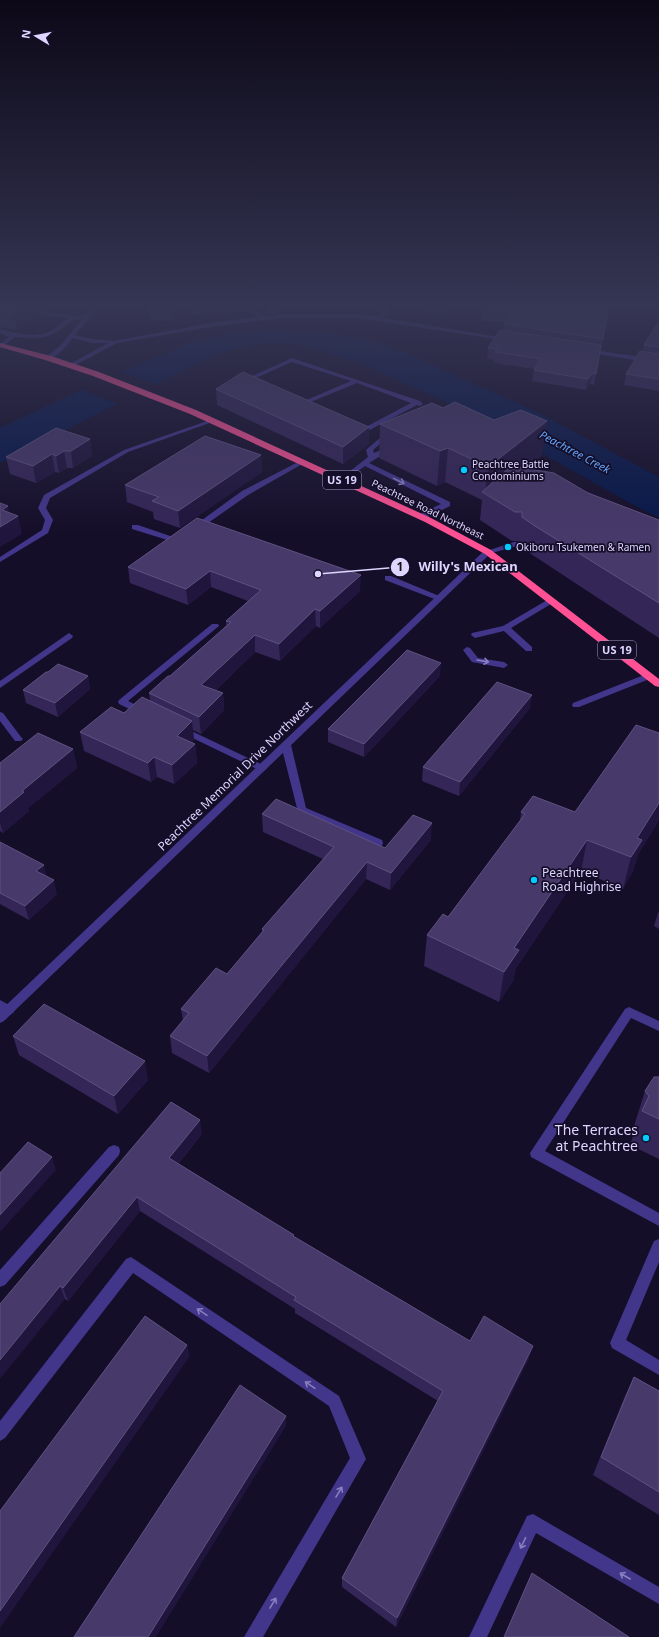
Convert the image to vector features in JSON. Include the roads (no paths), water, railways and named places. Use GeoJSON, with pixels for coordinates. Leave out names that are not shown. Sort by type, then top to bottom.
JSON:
{"type":"FeatureCollection","features":[{"type":"Feature","properties":{"kind":"highway","name":"Peachtree Road Northeast"},"geometry":{"type":"LineString","coordinates":[[117,382],[193,412],[342,480],[421,517],[488,552],[659,684]]}},
{"type":"Feature","properties":{"kind":"street"},"geometry":{"type":"LineString","coordinates":[[242,382],[248,385]]}},
{"type":"Feature","properties":{"kind":"street"},"geometry":{"type":"LineString","coordinates":[[299,405],[354,382]]}},
{"type":"Feature","properties":{"kind":"street"},"geometry":{"type":"LineString","coordinates":[[361,382],[430,407]]}},
{"type":"Feature","properties":{"kind":"street"},"geometry":{"type":"LineString","coordinates":[[292,402],[306,408]]}},
{"type":"Feature","properties":{"kind":"street"},"geometry":{"type":"LineString","coordinates":[[354,430],[360,433],[418,402]]}},
{"type":"Feature","properties":{"kind":"street"},"geometry":{"type":"LineString","coordinates":[[0,560],[45,531],[49,520],[42,508],[47,497],[126,451],[212,421]]}},
{"type":"Feature","properties":{"kind":"street"},"geometry":{"type":"LineString","coordinates":[[372,456],[369,450],[398,428]]}},
{"type":"Feature","properties":{"kind":"street"},"geometry":{"type":"LineString","coordinates":[[342,480],[364,464],[372,456],[398,444]]}},
{"type":"Feature","properties":{"kind":"street"},"geometry":{"type":"LineString","coordinates":[[135,527],[177,541],[245,492],[302,462]]}},
{"type":"Feature","properties":{"kind":"street"},"geometry":{"type":"LineString","coordinates":[[364,464],[447,504],[421,517]]}},
{"type":"Feature","properties":{"kind":"street"},"geometry":{"type":"LineString","coordinates":[[488,552],[514,544]]}},
{"type":"Feature","properties":{"kind":"street","name":"Peachtree Memorial Drive Northwest"},"geometry":{"type":"LineString","coordinates":[[3,1011],[262,768],[488,552]]}},
{"type":"Feature","properties":{"kind":"street"},"geometry":{"type":"LineString","coordinates":[[388,578],[440,598]]}},
{"type":"Feature","properties":{"kind":"street"},"geometry":{"type":"LineString","coordinates":[[475,635],[506,628],[552,601]]}},
{"type":"Feature","properties":{"kind":"street"},"geometry":{"type":"LineString","coordinates":[[150,715],[122,702],[215,626]]}},
{"type":"Feature","properties":{"kind":"street"},"geometry":{"type":"LineString","coordinates":[[506,628],[529,649]]}},
{"type":"Feature","properties":{"kind":"street"},"geometry":{"type":"LineString","coordinates":[[0,684],[69,636]]}},
{"type":"Feature","properties":{"kind":"street"},"geometry":{"type":"LineString","coordinates":[[467,650],[475,660],[504,665]]}},
{"type":"Feature","properties":{"kind":"street"},"geometry":{"type":"LineString","coordinates":[[576,705],[649,676]]}},
{"type":"Feature","properties":{"kind":"street"},"geometry":{"type":"LineString","coordinates":[[0,715],[18,739]]}},
{"type":"Feature","properties":{"kind":"street"},"geometry":{"type":"LineString","coordinates":[[171,725],[262,768]]}},
{"type":"Feature","properties":{"kind":"street"},"geometry":{"type":"LineString","coordinates":[[286,745],[302,810],[378,843]]}},
{"type":"Feature","properties":{"kind":"street"},"geometry":{"type":"LineString","coordinates":[[659,1026],[630,1012],[536,1153],[659,1220]]}},
{"type":"Feature","properties":{"kind":"street"},"geometry":{"type":"LineString","coordinates":[[0,1280],[114,1151]]}},
{"type":"Feature","properties":{"kind":"street"},"geometry":{"type":"LineString","coordinates":[[659,1246],[617,1343],[659,1368]]}},
{"type":"Feature","properties":{"kind":"street"},"geometry":{"type":"LineString","coordinates":[[0,1433],[131,1264],[334,1401],[358,1459],[253,1637]]}},
{"type":"Feature","properties":{"kind":"street"},"geometry":{"type":"LineString","coordinates":[[478,1637],[533,1522],[659,1596]]}},
{"type":"Feature","properties":{"kind":"water"},"geometry":{"type":"Polygon","coordinates":[[[97,382],[160,382],[0,463],[0,428],[97,382]]]}},
{"type":"Feature","properties":{"kind":"water","name":"Peachtree Creek"},"geometry":{"type":"Polygon","coordinates":[[[402,382],[470,382],[531,409],[659,477],[659,518],[641,509],[464,410],[402,382]]]}},
{"type":"Feature","properties":{"kind":"place","name":"Peachtree Battle Condominiums"},"geometry":{"type":"Point","coordinates":[464,470]}},
{"type":"Feature","properties":{"kind":"place","name":"Okiboru Tsukemen & Ramen"},"geometry":{"type":"Point","coordinates":[508,547]}},
{"type":"Feature","properties":{"kind":"place","name":"Willy's Mexican"},"geometry":{"type":"Point","coordinates":[318,574]}},
{"type":"Feature","properties":{"kind":"place","name":"Peachtree Road Highrise"},"geometry":{"type":"Point","coordinates":[534,880]}},
{"type":"Feature","properties":{"kind":"place","name":"The Terraces at Peachtree"},"geometry":{"type":"Point","coordinates":[646,1138]}}]}
